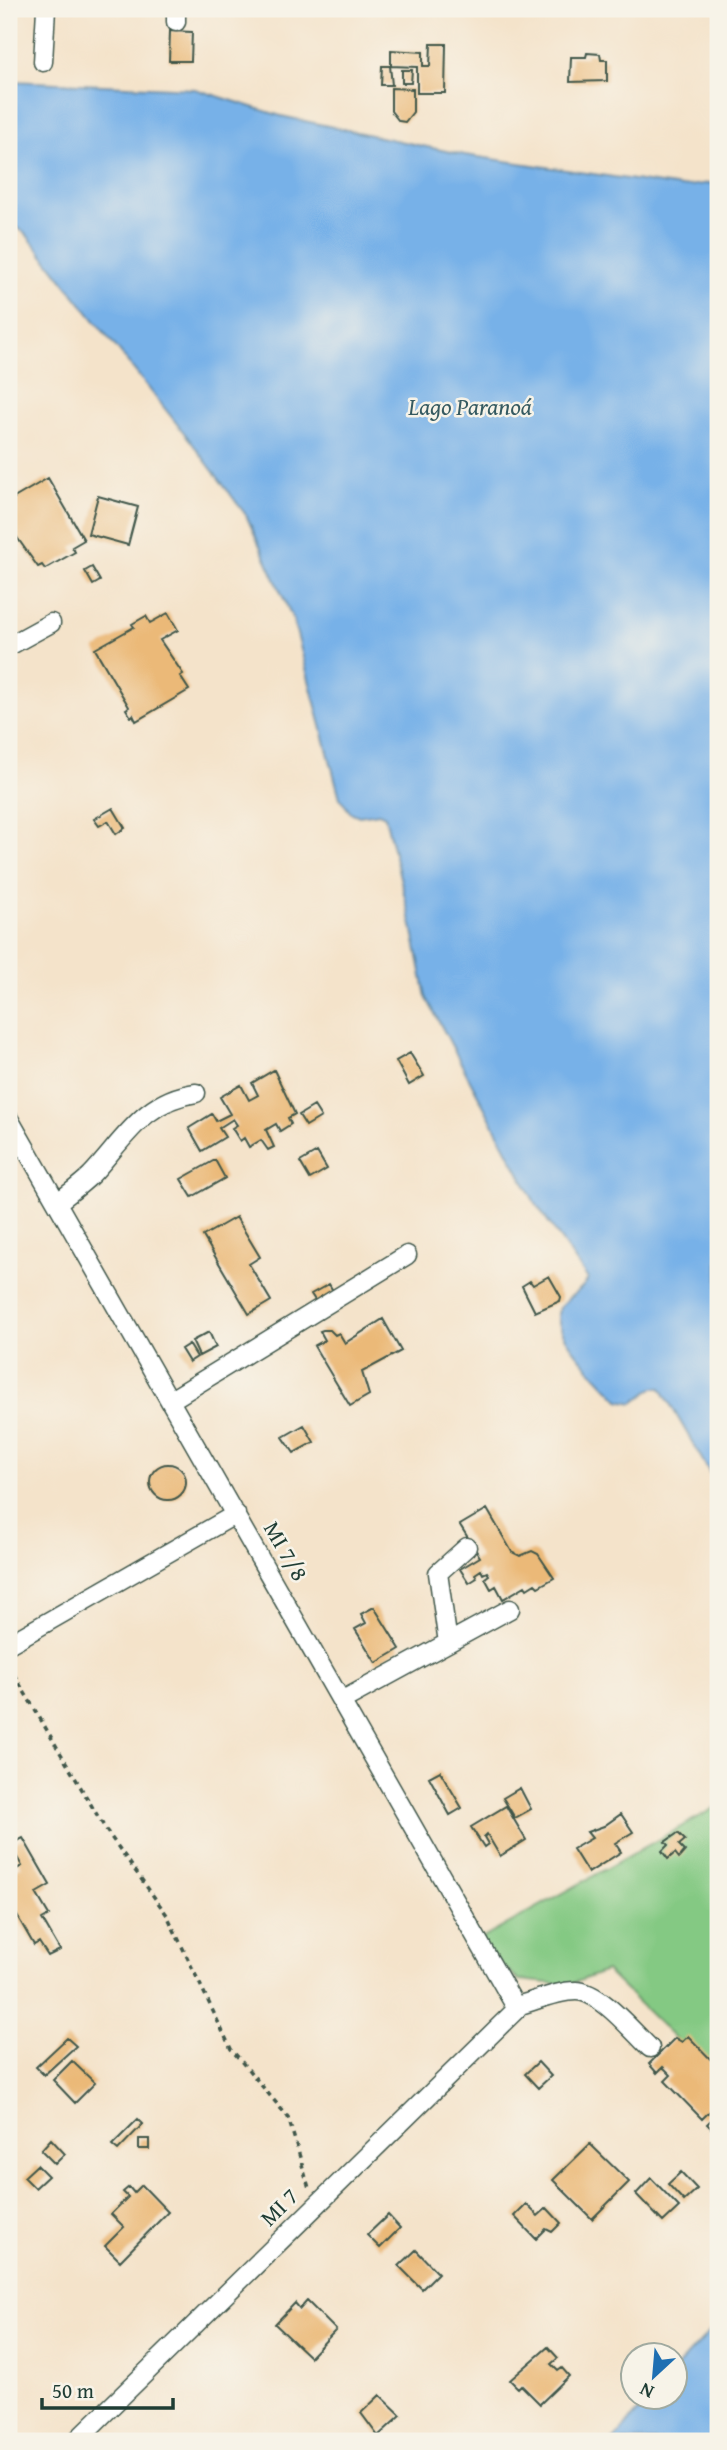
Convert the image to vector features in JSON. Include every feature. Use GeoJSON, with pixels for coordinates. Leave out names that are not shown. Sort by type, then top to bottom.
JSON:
{"type":"FeatureCollection","features":[{"type":"Feature","properties":{"kind":"street"},"geometry":{"type":"LineString","coordinates":[[43,62],[46,9]]}},
{"type":"Feature","properties":{"kind":"street"},"geometry":{"type":"LineString","coordinates":[[9,646],[51,623]]}},
{"type":"Feature","properties":{"kind":"street"},"geometry":{"type":"LineString","coordinates":[[57,1203],[90,1176],[140,1118],[159,1103],[196,1093]]}},
{"type":"Feature","properties":{"kind":"street","name":"MI 7/8"},"geometry":{"type":"LineString","coordinates":[[9,1119],[517,2007]]}},
{"type":"Feature","properties":{"kind":"street"},"geometry":{"type":"LineString","coordinates":[[170,1400],[407,1255]]}},
{"type":"Feature","properties":{"kind":"street"},"geometry":{"type":"LineString","coordinates":[[9,1644],[236,1514]]}},
{"type":"Feature","properties":{"kind":"street"},"geometry":{"type":"LineString","coordinates":[[448,1643],[438,1573],[467,1546]]}},
{"type":"Feature","properties":{"kind":"street"},"geometry":{"type":"LineString","coordinates":[[343,1700],[510,1609]]}},
{"type":"Feature","properties":{"kind":"street"},"geometry":{"type":"LineString","coordinates":[[517,2007],[573,1992],[584,1992],[598,1999],[650,2048]]}},
{"type":"Feature","properties":{"kind":"street","name":"MI 7"},"geometry":{"type":"LineString","coordinates":[[76,2441],[517,2007]]}},
{"type":"Feature","properties":{"kind":"path"},"geometry":{"type":"LineString","coordinates":[[9,1666],[106,1830],[167,1916],[231,2049],[288,2117],[313,2207]]}},
{"type":"Feature","properties":{"kind":"green space"},"geometry":{"type":"Polygon","coordinates":[[[718,1806],[718,2080],[606,1971],[568,1985],[519,1980],[476,1942],[718,1806]]]}},
{"type":"Feature","properties":{"kind":"water","name":"Lago Paranoá"},"geometry":{"type":"Polygon","coordinates":[[[11,81],[195,89],[281,116],[465,155],[681,187],[718,182],[718,1487],[661,1388],[653,1388],[633,1403],[619,1400],[578,1355],[561,1328],[558,1316],[561,1306],[583,1287],[588,1279],[534,1201],[426,997],[385,816],[379,813],[359,816],[350,812],[340,798],[293,619],[246,515],[26,234],[9,221],[11,81]]]}},
{"type":"Feature","properties":{"kind":"water"},"geometry":{"type":"Polygon","coordinates":[[[718,2323],[718,2441],[613,2441],[638,2412],[688,2412],[688,2355],[718,2323]]]}},
{"type":"Feature","properties":{"kind":"building"},"geometry":{"type":"Polygon","coordinates":[[[170,31],[192,32],[191,61],[169,61],[170,31]]]}},
{"type":"Feature","properties":{"kind":"building"},"geometry":{"type":"Polygon","coordinates":[[[431,44],[446,44],[445,93],[417,93],[417,67],[391,66],[391,50],[423,52],[423,66],[430,66],[431,44]]]}},
{"type":"Feature","properties":{"kind":"building"},"geometry":{"type":"Polygon","coordinates":[[[587,53],[600,54],[601,60],[607,60],[607,81],[570,82],[571,57],[586,57],[587,53]]]}},
{"type":"Feature","properties":{"kind":"building"},"geometry":{"type":"Polygon","coordinates":[[[382,66],[390,66],[392,85],[381,85],[382,66]]]}},
{"type":"Feature","properties":{"kind":"building"},"geometry":{"type":"Polygon","coordinates":[[[402,70],[412,70],[411,83],[402,83],[402,70]]]}},
{"type":"Feature","properties":{"kind":"building"},"geometry":{"type":"Polygon","coordinates":[[[391,88],[413,89],[413,112],[405,122],[399,121],[391,111],[391,88]]]}},
{"type":"Feature","properties":{"kind":"building"},"geometry":{"type":"Polygon","coordinates":[[[48,478],[84,540],[72,547],[75,552],[45,569],[42,565],[38,567],[11,529],[9,530],[9,501],[48,478]]]}},
{"type":"Feature","properties":{"kind":"building"},"geometry":{"type":"Polygon","coordinates":[[[98,496],[138,507],[128,545],[88,534],[98,496]]]}},
{"type":"Feature","properties":{"kind":"building"},"geometry":{"type":"Polygon","coordinates":[[[92,567],[100,581],[93,585],[85,571],[92,567]]]}},
{"type":"Feature","properties":{"kind":"building"},"geometry":{"type":"Polygon","coordinates":[[[168,613],[178,630],[160,640],[183,674],[180,676],[189,690],[136,721],[126,709],[129,707],[95,649],[134,627],[132,624],[146,616],[150,623],[168,613]]]}},
{"type":"Feature","properties":{"kind":"building"},"geometry":{"type":"Polygon","coordinates":[[[113,808],[125,828],[116,834],[108,821],[99,826],[94,819],[113,808]]]}},
{"type":"Feature","properties":{"kind":"building"},"geometry":{"type":"Polygon","coordinates":[[[410,1053],[424,1076],[409,1085],[396,1061],[410,1053]]]}},
{"type":"Feature","properties":{"kind":"building"},"geometry":{"type":"Polygon","coordinates":[[[274,1070],[295,1114],[288,1118],[291,1124],[280,1131],[276,1124],[266,1130],[274,1147],[268,1150],[261,1140],[249,1147],[244,1138],[240,1141],[232,1128],[237,1125],[233,1119],[219,1128],[225,1137],[202,1151],[189,1128],[212,1114],[216,1121],[230,1114],[220,1097],[241,1085],[249,1100],[258,1095],[252,1083],[274,1070]]]}},
{"type":"Feature","properties":{"kind":"building"},"geometry":{"type":"Polygon","coordinates":[[[314,1106],[321,1117],[306,1126],[299,1115],[314,1106]]]}},
{"type":"Feature","properties":{"kind":"building"},"geometry":{"type":"Polygon","coordinates":[[[317,1152],[327,1169],[310,1179],[300,1162],[317,1152]]]}},
{"type":"Feature","properties":{"kind":"building"},"geometry":{"type":"Polygon","coordinates":[[[215,1160],[225,1178],[192,1197],[181,1179],[215,1160]]]}},
{"type":"Feature","properties":{"kind":"building"},"geometry":{"type":"Polygon","coordinates":[[[236,1217],[260,1257],[249,1264],[271,1301],[249,1314],[203,1236],[236,1217]]]}},
{"type":"Feature","properties":{"kind":"building"},"geometry":{"type":"Polygon","coordinates":[[[549,1276],[561,1297],[560,1301],[535,1312],[522,1286],[530,1281],[533,1285],[549,1276]]]}},
{"type":"Feature","properties":{"kind":"building"},"geometry":{"type":"Polygon","coordinates":[[[329,1284],[337,1298],[320,1308],[311,1294],[329,1284]]]}},
{"type":"Feature","properties":{"kind":"building"},"geometry":{"type":"Polygon","coordinates":[[[383,1319],[401,1351],[362,1372],[369,1395],[350,1406],[314,1346],[325,1340],[320,1331],[330,1330],[335,1335],[339,1333],[345,1343],[383,1319]]]}},
{"type":"Feature","properties":{"kind":"building"},"geometry":{"type":"Polygon","coordinates":[[[209,1332],[216,1347],[199,1356],[192,1341],[209,1332]]]}},
{"type":"Feature","properties":{"kind":"building"},"geometry":{"type":"Polygon","coordinates":[[[189,1344],[197,1357],[189,1362],[181,1349],[189,1344]]]}},
{"type":"Feature","properties":{"kind":"building"},"geometry":{"type":"Polygon","coordinates":[[[304,1425],[314,1442],[294,1453],[283,1437],[304,1425]]]}},
{"type":"Feature","properties":{"kind":"building"},"geometry":{"type":"Polygon","coordinates":[[[168,1464],[181,1469],[186,1482],[181,1495],[168,1500],[155,1495],[150,1482],[155,1469],[168,1464]]]}},
{"type":"Feature","properties":{"kind":"building"},"geometry":{"type":"Polygon","coordinates":[[[487,1509],[512,1552],[520,1556],[532,1551],[538,1554],[554,1578],[538,1587],[535,1584],[527,1589],[525,1586],[503,1599],[496,1586],[491,1589],[485,1578],[489,1575],[487,1572],[483,1574],[481,1570],[475,1574],[477,1578],[469,1583],[460,1569],[480,1557],[460,1525],[487,1509]]]}},
{"type":"Feature","properties":{"kind":"building"},"geometry":{"type":"Polygon","coordinates":[[[374,1607],[400,1649],[376,1663],[355,1629],[366,1623],[361,1614],[374,1607]]]}},
{"type":"Feature","properties":{"kind":"building"},"geometry":{"type":"Polygon","coordinates":[[[440,1771],[462,1808],[450,1815],[429,1777],[440,1771]]]}},
{"type":"Feature","properties":{"kind":"building"},"geometry":{"type":"Polygon","coordinates":[[[520,1788],[531,1809],[515,1818],[503,1798],[520,1788]]]}},
{"type":"Feature","properties":{"kind":"building"},"geometry":{"type":"Polygon","coordinates":[[[506,1806],[526,1840],[500,1856],[487,1834],[484,1837],[488,1844],[484,1847],[471,1827],[506,1806]]]}},
{"type":"Feature","properties":{"kind":"building"},"geometry":{"type":"Polygon","coordinates":[[[621,1814],[633,1832],[615,1843],[621,1852],[588,1873],[573,1849],[592,1838],[587,1832],[604,1826],[621,1814]]]}},
{"type":"Feature","properties":{"kind":"building"},"geometry":{"type":"Polygon","coordinates":[[[678,1833],[685,1840],[679,1845],[685,1851],[679,1858],[675,1853],[668,1859],[662,1851],[668,1845],[665,1842],[678,1833]]]}},
{"type":"Feature","properties":{"kind":"building"},"geometry":{"type":"Polygon","coordinates":[[[23,1838],[50,1885],[36,1893],[49,1915],[42,1919],[60,1950],[48,1956],[39,1942],[34,1945],[12,1907],[16,1905],[9,1887],[9,1873],[22,1866],[10,1845],[23,1838]]]}},
{"type":"Feature","properties":{"kind":"building"},"geometry":{"type":"Polygon","coordinates":[[[688,2036],[718,2067],[718,2103],[702,2119],[665,2081],[671,2075],[663,2067],[657,2073],[649,2064],[675,2038],[682,2042],[688,2036]]]}},
{"type":"Feature","properties":{"kind":"building"},"geometry":{"type":"Polygon","coordinates":[[[67,2038],[76,2046],[44,2075],[36,2067],[67,2038]]]}},
{"type":"Feature","properties":{"kind":"building"},"geometry":{"type":"Polygon","coordinates":[[[72,2061],[95,2083],[75,2103],[53,2080],[72,2061]]]}},
{"type":"Feature","properties":{"kind":"building"},"geometry":{"type":"Polygon","coordinates":[[[538,2062],[551,2076],[538,2088],[525,2074],[538,2062]]]}},
{"type":"Feature","properties":{"kind":"building"},"geometry":{"type":"Polygon","coordinates":[[[718,2113],[718,2135],[707,2124],[718,2113]]]}},
{"type":"Feature","properties":{"kind":"building"},"geometry":{"type":"Polygon","coordinates":[[[138,2119],[143,2124],[118,2150],[112,2145],[138,2119]]]}},
{"type":"Feature","properties":{"kind":"building"},"geometry":{"type":"Polygon","coordinates":[[[51,2139],[65,2154],[55,2164],[41,2150],[51,2139]]]}},
{"type":"Feature","properties":{"kind":"building"},"geometry":{"type":"Polygon","coordinates":[[[139,2139],[149,2139],[149,2149],[139,2149],[139,2139]]]}},
{"type":"Feature","properties":{"kind":"building"},"geometry":{"type":"Polygon","coordinates":[[[590,2144],[629,2182],[592,2219],[553,2180],[590,2144]]]}},
{"type":"Feature","properties":{"kind":"building"},"geometry":{"type":"Polygon","coordinates":[[[37,2165],[48,2176],[35,2188],[24,2177],[37,2165]]]}},
{"type":"Feature","properties":{"kind":"building"},"geometry":{"type":"Polygon","coordinates":[[[681,2172],[697,2189],[684,2201],[668,2184],[681,2172]]]}},
{"type":"Feature","properties":{"kind":"building"},"geometry":{"type":"Polygon","coordinates":[[[651,2178],[679,2207],[663,2222],[636,2194],[651,2178]]]}},
{"type":"Feature","properties":{"kind":"building"},"geometry":{"type":"Polygon","coordinates":[[[142,2185],[168,2212],[120,2261],[105,2246],[124,2227],[111,2214],[128,2197],[123,2192],[129,2187],[134,2193],[142,2185]]]}},
{"type":"Feature","properties":{"kind":"building"},"geometry":{"type":"Polygon","coordinates":[[[526,2204],[538,2216],[547,2208],[561,2223],[552,2232],[546,2229],[536,2239],[514,2216],[526,2204]]]}},
{"type":"Feature","properties":{"kind":"building"},"geometry":{"type":"Polygon","coordinates":[[[388,2215],[400,2228],[380,2248],[367,2235],[388,2215]]]}},
{"type":"Feature","properties":{"kind":"building"},"geometry":{"type":"Polygon","coordinates":[[[416,2250],[438,2273],[422,2289],[399,2266],[416,2250]]]}},
{"type":"Feature","properties":{"kind":"building"},"geometry":{"type":"Polygon","coordinates":[[[307,2301],[336,2330],[310,2357],[275,2324],[295,2303],[300,2309],[307,2301]]]}},
{"type":"Feature","properties":{"kind":"building"},"geometry":{"type":"Polygon","coordinates":[[[548,2347],[558,2358],[551,2364],[558,2371],[562,2368],[569,2376],[540,2404],[521,2385],[518,2388],[510,2380],[548,2347]]]}},
{"type":"Feature","properties":{"kind":"building"},"geometry":{"type":"Polygon","coordinates":[[[380,2395],[401,2415],[378,2436],[361,2413],[380,2395]]]}},
{"type":"Feature","properties":{"kind":"building"},"geometry":{"type":"Polygon","coordinates":[[[9,2425],[17,2433],[9,2441],[9,2425]]]}}]}
